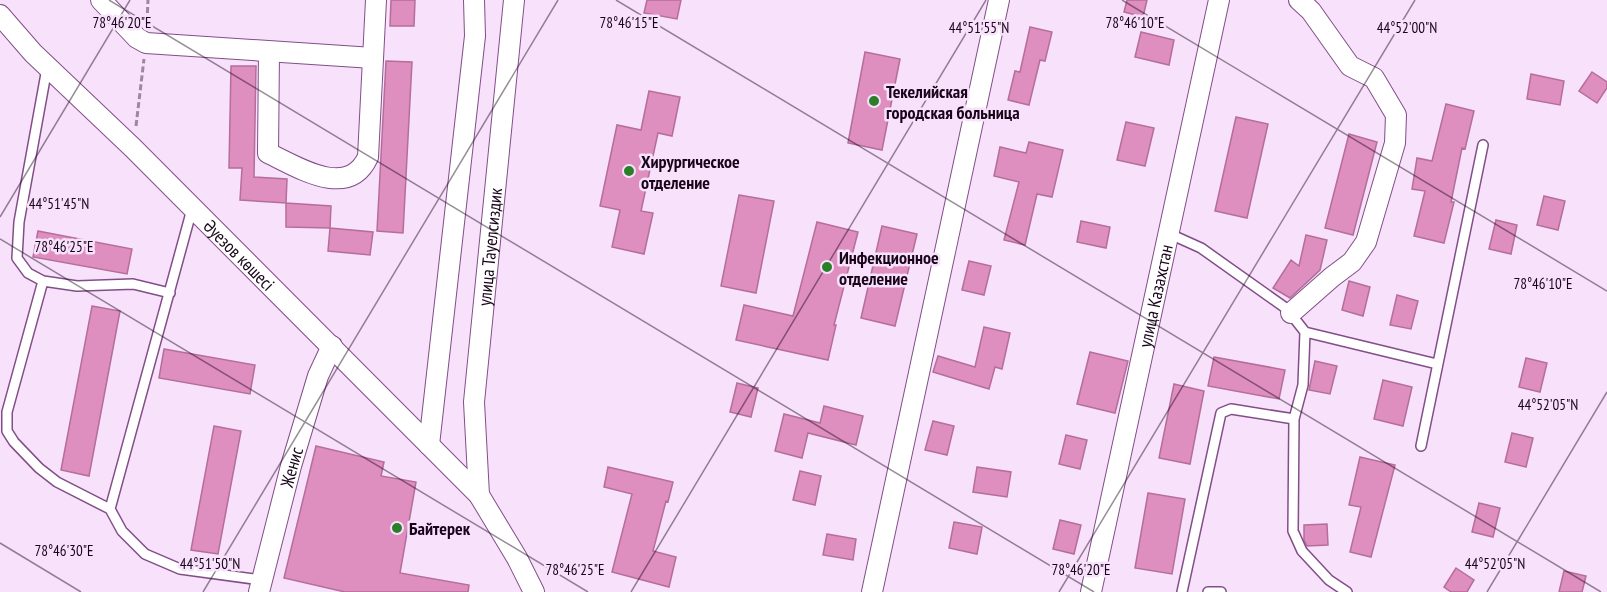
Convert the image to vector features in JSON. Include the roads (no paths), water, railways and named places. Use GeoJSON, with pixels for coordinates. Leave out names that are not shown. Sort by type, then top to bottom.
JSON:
{"type":"FeatureCollection","features":[{"type":"Feature","properties":{"kind":"street"},"geometry":{"type":"LineString","coordinates":[[101,0],[137,38],[147,43],[373,58]]}},
{"type":"Feature","properties":{"kind":"street"},"geometry":{"type":"LineString","coordinates":[[269,52],[268,153],[324,179],[351,177],[364,166],[368,157],[376,0]]}},
{"type":"Feature","properties":{"kind":"street","name":"улица Тауелсиздик"},"geometry":{"type":"LineString","coordinates":[[429,445],[475,36],[474,0]]}},
{"type":"Feature","properties":{"kind":"street","name":"улица Тауелсиздик"},"geometry":{"type":"LineString","coordinates":[[479,495],[474,402],[514,0]]}},
{"type":"Feature","properties":{"kind":"street"},"geometry":{"type":"LineString","coordinates":[[872,592],[999,0]]}},
{"type":"Feature","properties":{"kind":"street","name":"улица Казахстан"},"geometry":{"type":"LineString","coordinates":[[1091,592],[1219,0]]}},
{"type":"Feature","properties":{"kind":"street"},"geometry":{"type":"LineString","coordinates":[[1291,313],[1352,262],[1366,242],[1395,143],[1396,115],[1374,78],[1350,66],[1311,11],[1299,0]]}},
{"type":"Feature","properties":{"kind":"street","name":"Әуезов көшесі"},"geometry":{"type":"LineString","coordinates":[[0,15],[47,68],[133,148],[479,495]]}},
{"type":"Feature","properties":{"kind":"street","name":"Женис"},"geometry":{"type":"LineString","coordinates":[[260,586],[294,455],[318,376],[332,346]]}},
{"type":"Feature","properties":{"kind":"street"},"geometry":{"type":"LineString","coordinates":[[479,495],[517,558],[534,592]]}},
{"type":"Feature","properties":{"kind":"lane"},"geometry":{"type":"LineString","coordinates":[[47,68],[20,222],[17,258],[28,273],[43,281],[77,286],[134,284],[170,293]]}},
{"type":"Feature","properties":{"kind":"lane"},"geometry":{"type":"LineString","coordinates":[[1420,446],[1483,145]]}},
{"type":"Feature","properties":{"kind":"lane"},"geometry":{"type":"LineString","coordinates":[[110,509],[192,209]]}},
{"type":"Feature","properties":{"kind":"lane"},"geometry":{"type":"LineString","coordinates":[[1170,234],[1201,248],[1287,309],[1305,332],[1303,385],[1294,418],[1293,531],[1302,551],[1329,580],[1347,592]]}},
{"type":"Feature","properties":{"kind":"lane"},"geometry":{"type":"LineString","coordinates":[[43,281],[7,412],[7,431],[14,442],[57,482],[110,509],[122,531],[145,554],[180,569],[260,586]]}},
{"type":"Feature","properties":{"kind":"lane"},"geometry":{"type":"LineString","coordinates":[[1305,332],[1437,364]]}},
{"type":"Feature","properties":{"kind":"lane"},"geometry":{"type":"LineString","coordinates":[[1182,592],[1221,413],[1231,409],[1294,418]]}},
{"type":"Feature","properties":{"kind":"lane"},"geometry":{"type":"LineString","coordinates":[[1208,592],[1221,592]]}},
{"type":"Feature","properties":{"kind":"place","name":"Текелийская городская больница"},"geometry":{"type":"Point","coordinates":[874,101]}},
{"type":"Feature","properties":{"kind":"place","name":"Хирургическое отделение"},"geometry":{"type":"Point","coordinates":[629,171]}},
{"type":"Feature","properties":{"kind":"place","name":"Инфекционное отделение"},"geometry":{"type":"Point","coordinates":[827,267]}},
{"type":"Feature","properties":{"kind":"place","name":"Байтерек"},"geometry":{"type":"Point","coordinates":[397,528]}}]}
